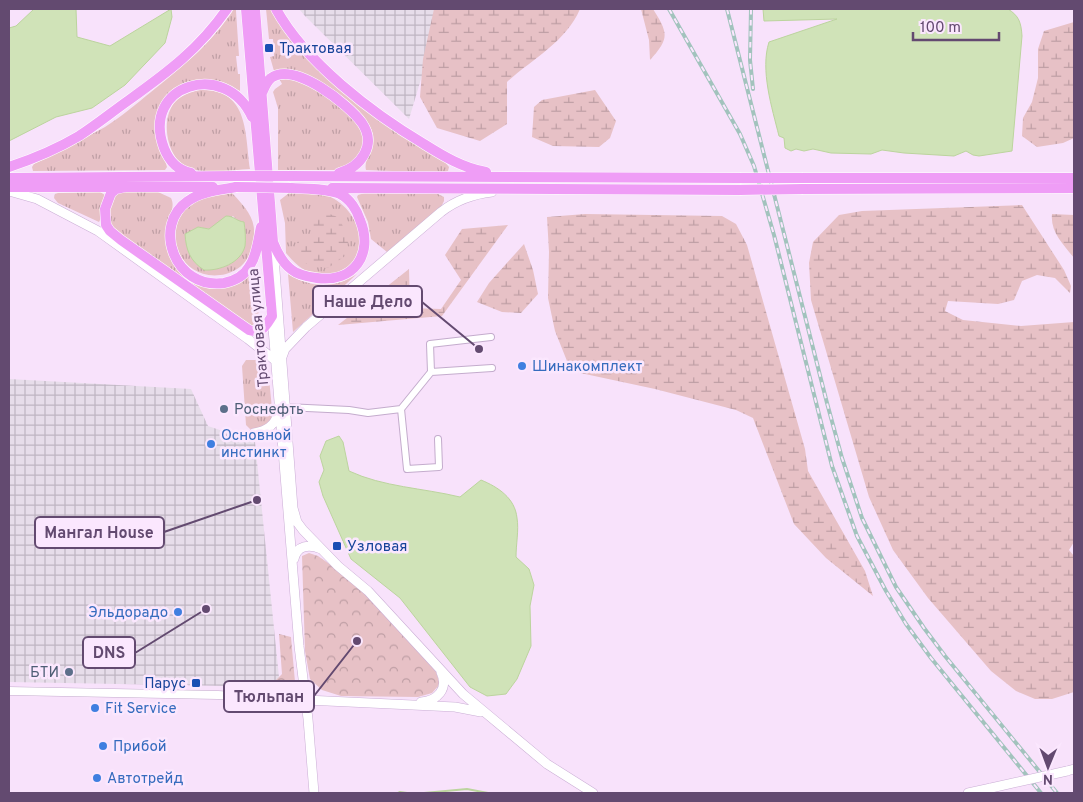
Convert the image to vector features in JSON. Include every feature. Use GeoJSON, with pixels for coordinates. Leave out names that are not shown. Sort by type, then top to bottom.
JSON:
{"type":"FeatureCollection","features":[{"type":"Feature","properties":{"kind":"main road"},"geometry":{"type":"LineString","coordinates":[[9,168],[78,136],[154,82],[202,42],[227,9]]}},
{"type":"Feature","properties":{"kind":"main road","name":"Трактовая улица"},"geometry":{"type":"LineString","coordinates":[[246,9],[272,316],[279,359]]}},
{"type":"Feature","properties":{"kind":"main road","name":"Трактовая улица"},"geometry":{"type":"LineString","coordinates":[[255,9],[273,242],[279,359],[299,646],[314,793]]}},
{"type":"Feature","properties":{"kind":"main road"},"geometry":{"type":"LineString","coordinates":[[276,9],[289,29],[318,62],[376,112],[402,130],[440,154],[468,168],[488,173],[529,176]]}},
{"type":"Feature","properties":{"kind":"main road"},"geometry":{"type":"LineString","coordinates":[[261,96],[266,85],[275,76],[288,75],[300,77],[334,96],[359,119],[366,132],[368,143],[366,153],[361,161],[350,169],[338,174],[289,176]]}},
{"type":"Feature","properties":{"kind":"main road"},"geometry":{"type":"LineString","coordinates":[[202,176],[186,172],[177,167],[164,148],[160,133],[161,121],[163,108],[171,97],[180,91],[196,86],[206,84],[221,87],[231,91],[240,98],[255,123]]}},
{"type":"Feature","properties":{"kind":"main road"},"geometry":{"type":"LineString","coordinates":[[9,178],[529,176],[1074,178]]}},
{"type":"Feature","properties":{"kind":"main road"},"geometry":{"type":"LineString","coordinates":[[125,187],[112,191],[106,205],[106,224],[114,234],[249,330],[261,331],[272,316]]}},
{"type":"Feature","properties":{"kind":"main road"},"geometry":{"type":"LineString","coordinates":[[236,187],[194,197],[184,204],[175,216],[171,235],[172,248],[176,260],[187,274],[199,280],[212,283],[227,282],[239,277],[249,268],[253,260],[263,211]]}},
{"type":"Feature","properties":{"kind":"main road"},"geometry":{"type":"LineString","coordinates":[[9,189],[236,187],[529,190],[1049,188],[1074,190]]}},
{"type":"Feature","properties":{"kind":"main road"},"geometry":{"type":"LineString","coordinates":[[273,242],[279,256],[288,267],[299,274],[314,278],[332,278],[342,275],[356,267],[363,256],[364,230],[358,215],[347,200],[334,192],[291,188]]}},
{"type":"Feature","properties":{"kind":"main road"},"geometry":{"type":"LineString","coordinates":[[9,189],[37,199],[98,231],[248,339],[279,359],[285,349],[306,327],[444,209],[478,194],[529,190]]}},
{"type":"Feature","properties":{"kind":"main road"},"geometry":{"type":"LineString","coordinates":[[254,433],[269,428],[283,407]]}},
{"type":"Feature","properties":{"kind":"main road","name":"Трактовая улица"},"geometry":{"type":"LineString","coordinates":[[283,407],[294,508],[299,524],[321,549]]}},
{"type":"Feature","properties":{"kind":"main road"},"geometry":{"type":"LineString","coordinates":[[293,564],[296,553],[300,548],[309,546],[321,549],[368,592],[463,694],[547,764],[593,793]]}},
{"type":"Feature","properties":{"kind":"main road"},"geometry":{"type":"LineString","coordinates":[[396,704],[428,702],[437,697],[444,683],[440,669]]}},
{"type":"Feature","properties":{"kind":"main road"},"geometry":{"type":"LineString","coordinates":[[306,700],[468,709],[488,716]]}},
{"type":"Feature","properties":{"kind":"main road"},"geometry":{"type":"LineString","coordinates":[[968,793],[1071,770]]}},
{"type":"Feature","properties":{"kind":"street"},"geometry":{"type":"LineString","coordinates":[[438,439],[439,467],[406,469],[401,409],[431,372],[430,344],[491,337]]}},
{"type":"Feature","properties":{"kind":"street"},"geometry":{"type":"LineString","coordinates":[[431,372],[492,368]]}},
{"type":"Feature","properties":{"kind":"street"},"geometry":{"type":"LineString","coordinates":[[283,407],[349,410],[368,413],[401,409]]}},
{"type":"Feature","properties":{"kind":"street"},"geometry":{"type":"LineString","coordinates":[[9,691],[218,695],[306,700]]}},
{"type":"Feature","properties":{"kind":"shaded area"},"geometry":{"type":"Polygon","coordinates":[[[34,9],[76,9],[77,37],[110,46],[171,9],[172,17],[165,43],[125,85],[92,108],[56,117],[9,141],[9,28],[16,26],[34,9]]]}},
{"type":"Feature","properties":{"kind":"shaded area"},"geometry":{"type":"Polygon","coordinates":[[[299,9],[442,9],[409,119],[305,16],[299,9]]]}},
{"type":"Feature","properties":{"kind":"shaded area"},"geometry":{"type":"Polygon","coordinates":[[[763,9],[1008,9],[1019,20],[1022,36],[1012,151],[979,156],[966,151],[954,156],[882,150],[871,154],[831,153],[813,149],[804,151],[796,149],[791,151],[785,148],[784,138],[779,136],[766,77],[769,42],[837,19],[764,21],[763,9]]]}},
{"type":"Feature","properties":{"kind":"shaded area"},"geometry":{"type":"Polygon","coordinates":[[[226,216],[244,222],[245,246],[243,252],[229,265],[204,270],[195,263],[190,255],[186,245],[185,234],[198,227],[209,229],[226,216]]]}},
{"type":"Feature","properties":{"kind":"shaded area"},"geometry":{"type":"Polygon","coordinates":[[[9,379],[191,389],[208,426],[255,442],[280,687],[9,682],[9,379]]]}},
{"type":"Feature","properties":{"kind":"shaded area"},"geometry":{"type":"Polygon","coordinates":[[[339,436],[343,442],[349,471],[375,481],[460,497],[481,480],[505,494],[513,505],[518,523],[516,557],[529,569],[534,585],[530,606],[531,646],[517,679],[506,694],[487,696],[470,687],[400,598],[351,559],[323,496],[319,482],[324,470],[320,456],[326,441],[339,436]]]}},
{"type":"Feature","properties":{"kind":"green space"},"geometry":{"type":"Polygon","coordinates":[[[234,9],[236,9],[239,56],[236,56],[238,74],[240,74],[240,91],[225,83],[209,80],[169,95],[161,148],[167,167],[165,170],[33,171],[32,167],[34,164],[105,127],[134,106],[196,54],[216,33],[234,9]]]}},
{"type":"Feature","properties":{"kind":"green space"},"geometry":{"type":"Polygon","coordinates":[[[266,9],[271,9],[303,50],[444,161],[449,167],[448,171],[444,173],[366,170],[366,162],[373,144],[373,134],[369,124],[353,105],[318,80],[294,70],[274,71],[270,57],[274,56],[273,39],[269,39],[266,9]]]}},
{"type":"Feature","properties":{"kind":"green space"},"geometry":{"type":"Polygon","coordinates":[[[434,9],[580,9],[574,21],[557,41],[507,82],[507,124],[480,141],[437,128],[420,97],[423,59],[434,9]]]}},
{"type":"Feature","properties":{"kind":"green space"},"geometry":{"type":"Polygon","coordinates":[[[641,9],[653,9],[662,24],[665,35],[661,46],[650,60],[649,40],[641,9]]]}},
{"type":"Feature","properties":{"kind":"green space"},"geometry":{"type":"Polygon","coordinates":[[[1074,22],[1074,138],[1063,143],[1037,147],[1022,136],[1023,118],[1032,102],[1038,78],[1038,49],[1044,31],[1074,22]]]}},
{"type":"Feature","properties":{"kind":"green space"},"geometry":{"type":"Polygon","coordinates":[[[280,80],[298,81],[320,91],[361,127],[365,143],[358,158],[339,170],[278,170],[278,108],[273,92],[282,84],[280,80]]]}},
{"type":"Feature","properties":{"kind":"green space"},"geometry":{"type":"Polygon","coordinates":[[[200,90],[216,91],[228,97],[236,105],[242,116],[245,128],[250,169],[216,171],[191,169],[179,161],[173,153],[167,135],[168,116],[171,108],[181,97],[200,90]]]}},
{"type":"Feature","properties":{"kind":"green space"},"geometry":{"type":"Polygon","coordinates":[[[595,90],[616,121],[610,138],[599,147],[553,146],[532,137],[534,107],[542,100],[595,90]]]}},
{"type":"Feature","properties":{"kind":"green space"},"geometry":{"type":"Polygon","coordinates":[[[100,192],[105,195],[99,222],[58,203],[54,198],[55,194],[58,193],[100,192]]]}},
{"type":"Feature","properties":{"kind":"green space"},"geometry":{"type":"Polygon","coordinates":[[[120,192],[158,192],[171,198],[173,205],[166,227],[167,245],[174,264],[186,279],[194,284],[208,286],[251,273],[257,284],[259,325],[251,325],[117,235],[109,220],[111,199],[120,192]]]}},
{"type":"Feature","properties":{"kind":"green space"},"geometry":{"type":"Polygon","coordinates":[[[232,193],[248,211],[253,224],[254,239],[248,257],[239,267],[226,274],[209,275],[194,270],[184,261],[177,248],[175,234],[178,220],[187,208],[202,199],[232,193]],[[233,216],[209,229],[198,227],[213,268],[226,266],[241,253],[238,221],[233,216]]]}},
{"type":"Feature","properties":{"kind":"green space"},"geometry":{"type":"Polygon","coordinates":[[[289,193],[309,193],[328,196],[337,201],[352,216],[360,236],[360,247],[351,265],[335,273],[312,273],[298,265],[286,253],[285,223],[280,200],[289,193]]]}},
{"type":"Feature","properties":{"kind":"green space"},"geometry":{"type":"Polygon","coordinates":[[[365,193],[438,194],[444,197],[444,201],[441,207],[387,252],[371,239],[368,222],[357,197],[365,193]]]}},
{"type":"Feature","properties":{"kind":"green space"},"geometry":{"type":"Polygon","coordinates":[[[1022,205],[1064,270],[1071,286],[1070,293],[1055,278],[1037,275],[1022,281],[1014,300],[998,304],[948,301],[945,311],[963,320],[1021,326],[1074,322],[1074,542],[1069,550],[1074,556],[1074,692],[1052,699],[1035,699],[1016,691],[991,671],[928,598],[893,550],[869,497],[811,300],[809,263],[813,242],[839,215],[862,211],[1022,205]]]}},
{"type":"Feature","properties":{"kind":"green space"},"geometry":{"type":"Polygon","coordinates":[[[322,211],[340,218],[348,242],[345,256],[328,268],[301,262],[297,247],[298,240],[312,235],[310,218],[322,211]]]}},
{"type":"Feature","properties":{"kind":"green space"},"geometry":{"type":"Polygon","coordinates":[[[585,214],[722,216],[736,224],[747,245],[805,449],[808,471],[865,571],[873,596],[826,558],[794,524],[753,418],[736,410],[655,389],[571,371],[555,331],[548,298],[549,252],[547,217],[585,214]]]}},
{"type":"Feature","properties":{"kind":"green space"},"geometry":{"type":"Polygon","coordinates":[[[1052,214],[1074,215],[1074,258],[1055,232],[1052,214]]]}},
{"type":"Feature","properties":{"kind":"green space"},"geometry":{"type":"Polygon","coordinates":[[[508,225],[442,316],[338,325],[409,269],[410,308],[441,309],[461,280],[445,255],[462,229],[508,225]]]}},
{"type":"Feature","properties":{"kind":"green space"},"geometry":{"type":"Polygon","coordinates":[[[524,244],[533,270],[538,294],[521,313],[502,312],[477,302],[489,283],[524,244]]]}},
{"type":"Feature","properties":{"kind":"green space"},"geometry":{"type":"Polygon","coordinates":[[[288,274],[305,282],[322,285],[340,282],[357,274],[293,332],[288,274]]]}},
{"type":"Feature","properties":{"kind":"green space"},"geometry":{"type":"Polygon","coordinates":[[[246,360],[258,360],[268,368],[273,419],[264,428],[250,429],[246,425],[242,366],[246,360]]]}},
{"type":"Feature","properties":{"kind":"green space"},"geometry":{"type":"Polygon","coordinates":[[[309,553],[318,556],[368,591],[436,672],[440,684],[432,693],[418,697],[341,696],[322,690],[310,679],[305,651],[302,556],[309,553]]]}},
{"type":"Feature","properties":{"kind":"green space"},"geometry":{"type":"Polygon","coordinates":[[[279,634],[291,637],[295,682],[283,694],[259,694],[259,681],[275,681],[282,674],[279,634]]]}},
{"type":"Feature","properties":{"kind":"waterway"},"geometry":{"type":"LineString","coordinates":[[424,793],[467,789],[488,793]]}},
{"type":"Feature","properties":{"kind":"waterway"},"geometry":{"type":"LineString","coordinates":[[398,793],[407,793]]}},
{"type":"Feature","properties":{"kind":"railway"},"geometry":{"type":"LineString","coordinates":[[669,9],[740,134],[754,166],[774,235],[832,466],[857,536],[906,624],[931,658],[1041,793]]}},
{"type":"Feature","properties":{"kind":"railway"},"geometry":{"type":"LineString","coordinates":[[727,9],[827,403],[842,458],[862,518],[896,587],[924,628],[1057,793]]}},
{"type":"Feature","properties":{"kind":"railway"},"geometry":{"type":"LineString","coordinates":[[751,9],[750,60],[753,89]]}},
{"type":"Feature","properties":{"kind":"place","name":"Трактовая"},"geometry":{"type":"Point","coordinates":[269,48]}},
{"type":"Feature","properties":{"kind":"place","name":"Наше Дело"},"geometry":{"type":"Point","coordinates":[479,349]}},
{"type":"Feature","properties":{"kind":"place","name":"Шинакомплект"},"geometry":{"type":"Point","coordinates":[522,366]}},
{"type":"Feature","properties":{"kind":"place","name":"Роснефть"},"geometry":{"type":"Point","coordinates":[224,409]}},
{"type":"Feature","properties":{"kind":"place","name":"Основной инстинкт"},"geometry":{"type":"Point","coordinates":[211,444]}},
{"type":"Feature","properties":{"kind":"place","name":"Мангал House"},"geometry":{"type":"Point","coordinates":[257,500]}},
{"type":"Feature","properties":{"kind":"place","name":"Узловая"},"geometry":{"type":"Point","coordinates":[337,546]}},
{"type":"Feature","properties":{"kind":"place","name":"DNS"},"geometry":{"type":"Point","coordinates":[206,609]}},
{"type":"Feature","properties":{"kind":"place","name":"Эльдорадо"},"geometry":{"type":"Point","coordinates":[178,612]}},
{"type":"Feature","properties":{"kind":"place","name":"Тюльпан"},"geometry":{"type":"Point","coordinates":[357,641]}},
{"type":"Feature","properties":{"kind":"place","name":"БТИ"},"geometry":{"type":"Point","coordinates":[69,672]}},
{"type":"Feature","properties":{"kind":"place","name":"Парус"},"geometry":{"type":"Point","coordinates":[196,683]}},
{"type":"Feature","properties":{"kind":"place","name":"Fit Service"},"geometry":{"type":"Point","coordinates":[95,708]}},
{"type":"Feature","properties":{"kind":"place","name":"Прибой"},"geometry":{"type":"Point","coordinates":[103,746]}},
{"type":"Feature","properties":{"kind":"place","name":"Автотрейд"},"geometry":{"type":"Point","coordinates":[97,778]}}]}
